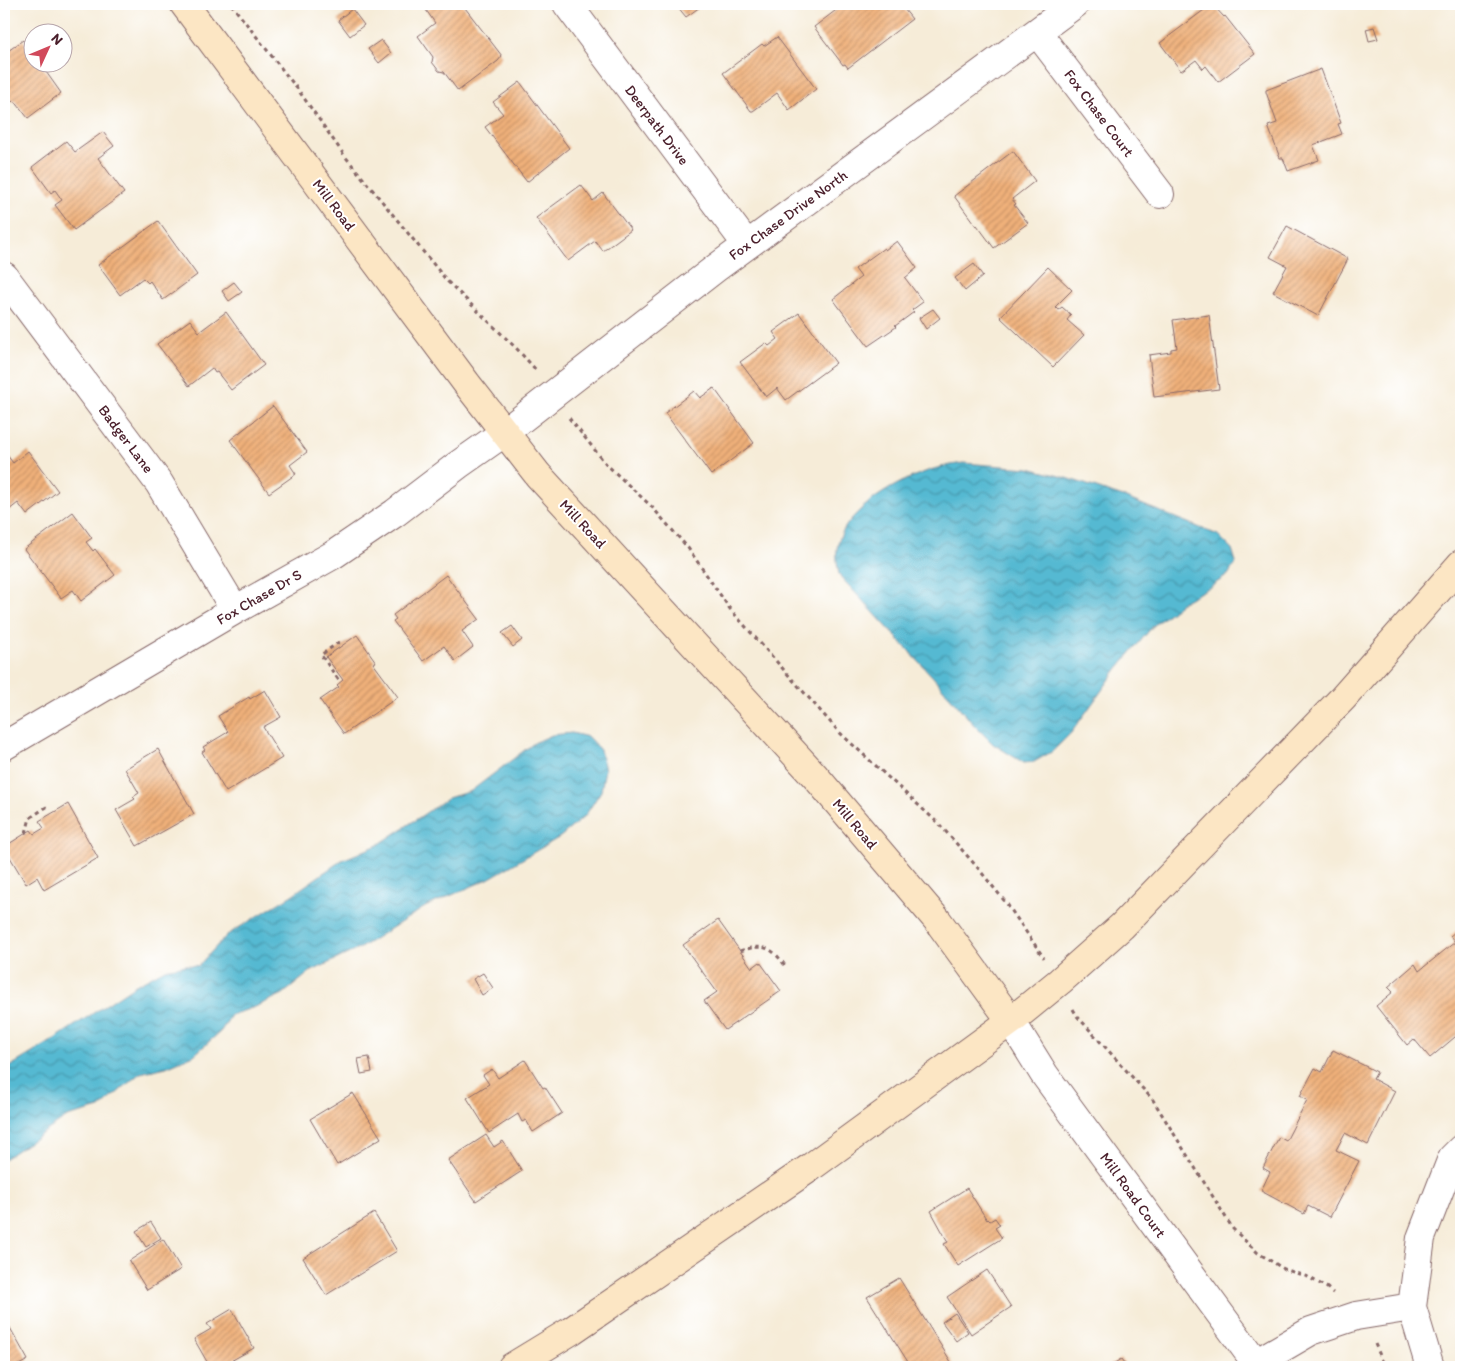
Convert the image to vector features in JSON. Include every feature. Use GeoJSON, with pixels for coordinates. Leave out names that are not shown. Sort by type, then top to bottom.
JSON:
{"type":"FeatureCollection","features":[{"type":"Feature","properties":{"kind":"street","name":"Mill Road"},"geometry":{"type":"LineString","coordinates":[[184,4],[467,384],[538,475],[821,783],[938,921],[1011,1021]]}},
{"type":"Feature","properties":{"kind":"street","name":"Deerpath Drive"},"geometry":{"type":"LineString","coordinates":[[567,4],[747,245]]}},
{"type":"Feature","properties":{"kind":"street","name":"Fox Chase Drive North"},"geometry":{"type":"LineString","coordinates":[[505,432],[747,245],[1075,4]]}},
{"type":"Feature","properties":{"kind":"street","name":"Fox Chase Court"},"geometry":{"type":"LineString","coordinates":[[1037,32],[1160,194]]}},
{"type":"Feature","properties":{"kind":"street","name":"Badger Lane"},"geometry":{"type":"LineString","coordinates":[[4,276],[159,483],[235,610]]}},
{"type":"Feature","properties":{"kind":"street","name":"Fox Chase Dr S"},"geometry":{"type":"LineString","coordinates":[[4,746],[332,555],[395,513],[458,464],[505,432]]}},
{"type":"Feature","properties":{"kind":"street"},"geometry":{"type":"LineString","coordinates":[[512,1367],[571,1331],[803,1172],[1011,1021],[1060,981],[1122,926],[1343,698],[1461,564]]}},
{"type":"Feature","properties":{"kind":"street","name":"Mill Road Court"},"geometry":{"type":"LineString","coordinates":[[1011,1021],[1044,1074],[1257,1365]]}},
{"type":"Feature","properties":{"kind":"street"},"geometry":{"type":"LineString","coordinates":[[1430,1367],[1412,1307],[1421,1238],[1452,1158],[1461,1149]]}},
{"type":"Feature","properties":{"kind":"street"},"geometry":{"type":"LineString","coordinates":[[1257,1365],[1310,1330],[1356,1316],[1412,1307]]}},
{"type":"Feature","properties":{"kind":"path"},"geometry":{"type":"LineString","coordinates":[[232,4],[299,91],[344,156],[448,282],[518,350],[536,371]]}},
{"type":"Feature","properties":{"kind":"path"},"geometry":{"type":"LineString","coordinates":[[566,416],[607,466],[652,507],[688,548],[730,609],[839,732],[939,824],[978,867],[1007,904]]}},
{"type":"Feature","properties":{"kind":"path"},"geometry":{"type":"LineString","coordinates":[[339,642],[322,655],[340,682]]}},
{"type":"Feature","properties":{"kind":"path"},"geometry":{"type":"LineString","coordinates":[[26,833],[30,818],[48,806]]}},
{"type":"Feature","properties":{"kind":"path"},"geometry":{"type":"LineString","coordinates":[[740,951],[753,946],[767,947],[779,957],[786,967]]}},
{"type":"Feature","properties":{"kind":"path"},"geometry":{"type":"LineString","coordinates":[[1077,1016],[1153,1100],[1233,1229],[1258,1253],[1284,1269],[1326,1287],[1338,1299]]}},
{"type":"Feature","properties":{"kind":"path"},"geometry":{"type":"LineString","coordinates":[[1373,1338],[1385,1367]]}},
{"type":"Feature","properties":{"kind":"water"},"geometry":{"type":"Polygon","coordinates":[[[963,463],[1029,468],[1067,478],[1126,498],[1218,535],[1232,549],[1236,562],[1228,575],[1184,601],[1153,626],[1118,668],[1071,733],[1053,751],[1034,762],[1024,763],[993,744],[839,575],[837,553],[839,540],[844,529],[863,507],[901,482],[934,469],[963,463]]]}},
{"type":"Feature","properties":{"kind":"water"},"geometry":{"type":"Polygon","coordinates":[[[572,733],[588,737],[600,750],[605,769],[601,791],[585,816],[560,837],[488,879],[425,907],[360,948],[310,972],[283,994],[255,1007],[231,1015],[221,1031],[194,1055],[166,1067],[140,1073],[100,1108],[67,1117],[4,1159],[4,1070],[134,986],[165,969],[186,965],[198,966],[227,935],[292,895],[342,860],[378,845],[448,798],[471,791],[534,743],[552,735],[572,733]]]}},
{"type":"Feature","properties":{"kind":"building"},"geometry":{"type":"Polygon","coordinates":[[[434,4],[462,4],[502,56],[458,91],[444,72],[439,71],[432,62],[433,57],[418,36],[435,23],[426,10],[434,4]]]}},
{"type":"Feature","properties":{"kind":"building"},"geometry":{"type":"Polygon","coordinates":[[[671,4],[704,4],[686,17],[677,6],[675,8],[671,4]]]}},
{"type":"Feature","properties":{"kind":"building"},"geometry":{"type":"Polygon","coordinates":[[[844,4],[869,4],[870,6],[873,4],[900,4],[912,19],[848,68],[845,64],[843,65],[814,27],[844,4]]]}},
{"type":"Feature","properties":{"kind":"building"},"geometry":{"type":"Polygon","coordinates":[[[1212,4],[1225,16],[1255,54],[1218,82],[1206,66],[1203,69],[1196,60],[1181,71],[1160,43],[1212,4]]]}},
{"type":"Feature","properties":{"kind":"building"},"geometry":{"type":"Polygon","coordinates":[[[352,9],[364,25],[350,36],[338,20],[352,9]]]}},
{"type":"Feature","properties":{"kind":"building"},"geometry":{"type":"Polygon","coordinates":[[[1374,27],[1378,39],[1369,41],[1366,29],[1374,27]]]}},
{"type":"Feature","properties":{"kind":"building"},"geometry":{"type":"Polygon","coordinates":[[[777,37],[816,89],[789,110],[777,93],[751,111],[723,73],[762,44],[764,46],[777,37]]]}},
{"type":"Feature","properties":{"kind":"building"},"geometry":{"type":"Polygon","coordinates":[[[381,40],[391,53],[379,63],[368,49],[381,40]]]}},
{"type":"Feature","properties":{"kind":"building"},"geometry":{"type":"Polygon","coordinates":[[[22,41],[22,72],[46,72],[61,93],[28,118],[14,100],[12,102],[8,96],[4,99],[4,54],[22,41]]]}},
{"type":"Feature","properties":{"kind":"building"},"geometry":{"type":"Polygon","coordinates":[[[1321,69],[1341,123],[1338,124],[1342,134],[1313,145],[1319,160],[1288,171],[1283,158],[1280,158],[1268,126],[1277,123],[1266,90],[1321,69]]]}},
{"type":"Feature","properties":{"kind":"building"},"geometry":{"type":"Polygon","coordinates":[[[520,82],[569,148],[527,182],[485,127],[503,114],[493,102],[520,82]]]}},
{"type":"Feature","properties":{"kind":"building"},"geometry":{"type":"Polygon","coordinates":[[[103,132],[114,146],[98,158],[124,193],[74,230],[55,205],[62,200],[55,190],[51,193],[32,167],[66,141],[75,152],[103,132]]]}},
{"type":"Feature","properties":{"kind":"building"},"geometry":{"type":"Polygon","coordinates":[[[1013,151],[1035,181],[1012,199],[1016,204],[1014,205],[1028,223],[994,248],[954,196],[1013,151]]]}},
{"type":"Feature","properties":{"kind":"building"},"geometry":{"type":"Polygon","coordinates":[[[581,185],[593,201],[603,193],[631,230],[603,251],[595,241],[568,261],[536,218],[581,185]]]}},
{"type":"Feature","properties":{"kind":"building"},"geometry":{"type":"Polygon","coordinates":[[[158,221],[197,275],[163,300],[150,281],[148,283],[143,278],[120,295],[98,265],[158,221]]]}},
{"type":"Feature","properties":{"kind":"building"},"geometry":{"type":"Polygon","coordinates":[[[1287,226],[1348,259],[1318,316],[1273,292],[1287,266],[1270,257],[1287,226]]]}},
{"type":"Feature","properties":{"kind":"building"},"geometry":{"type":"Polygon","coordinates":[[[897,241],[917,268],[905,278],[923,302],[912,310],[914,312],[896,327],[868,346],[833,299],[861,277],[855,269],[897,241]]]}},
{"type":"Feature","properties":{"kind":"building"},"geometry":{"type":"Polygon","coordinates":[[[974,264],[983,276],[965,291],[955,278],[974,264]]]}},
{"type":"Feature","properties":{"kind":"building"},"geometry":{"type":"Polygon","coordinates":[[[1048,267],[1072,290],[1055,307],[1058,310],[1062,307],[1071,315],[1067,320],[1084,335],[1053,367],[1000,317],[1048,267]]]}},
{"type":"Feature","properties":{"kind":"building"},"geometry":{"type":"Polygon","coordinates":[[[234,282],[242,292],[229,301],[222,291],[234,282]]]}},
{"type":"Feature","properties":{"kind":"building"},"geometry":{"type":"Polygon","coordinates":[[[933,309],[940,318],[926,329],[919,318],[933,309]]]}},
{"type":"Feature","properties":{"kind":"building"},"geometry":{"type":"Polygon","coordinates":[[[226,312],[264,365],[231,390],[212,368],[189,386],[157,344],[190,320],[199,332],[226,312]]]}},
{"type":"Feature","properties":{"kind":"building"},"geometry":{"type":"Polygon","coordinates":[[[799,313],[836,363],[786,400],[777,388],[766,397],[740,362],[766,343],[769,346],[778,339],[773,332],[799,313]]]}},
{"type":"Feature","properties":{"kind":"building"},"geometry":{"type":"Polygon","coordinates":[[[1209,315],[1219,389],[1154,397],[1149,355],[1171,352],[1171,349],[1177,348],[1173,320],[1209,315]]]}},
{"type":"Feature","properties":{"kind":"building"},"geometry":{"type":"Polygon","coordinates":[[[714,388],[754,443],[711,475],[665,413],[694,391],[700,398],[714,388]]]}},
{"type":"Feature","properties":{"kind":"building"},"geometry":{"type":"Polygon","coordinates":[[[273,406],[307,452],[290,465],[296,474],[269,493],[230,440],[273,406]]]}},
{"type":"Feature","properties":{"kind":"building"},"geometry":{"type":"Polygon","coordinates":[[[4,451],[13,463],[28,451],[58,491],[27,515],[18,503],[4,514],[4,451]]]}},
{"type":"Feature","properties":{"kind":"building"},"geometry":{"type":"Polygon","coordinates":[[[73,512],[92,538],[86,542],[93,551],[95,549],[115,575],[81,601],[73,590],[61,598],[24,549],[73,512]]]}},
{"type":"Feature","properties":{"kind":"building"},"geometry":{"type":"Polygon","coordinates":[[[446,575],[479,619],[462,631],[473,647],[455,661],[444,646],[423,661],[393,621],[396,619],[393,615],[446,575]]]}},
{"type":"Feature","properties":{"kind":"building"},"geometry":{"type":"Polygon","coordinates":[[[512,626],[522,640],[513,647],[502,633],[512,626]]]}},
{"type":"Feature","properties":{"kind":"building"},"geometry":{"type":"Polygon","coordinates":[[[357,635],[376,662],[373,663],[398,697],[344,734],[320,700],[339,687],[337,685],[343,680],[326,657],[357,635]]]}},
{"type":"Feature","properties":{"kind":"building"},"geometry":{"type":"Polygon","coordinates":[[[265,690],[281,717],[263,727],[282,758],[226,792],[202,752],[205,750],[203,747],[228,732],[218,716],[249,697],[250,699],[265,690]]]}},
{"type":"Feature","properties":{"kind":"building"},"geometry":{"type":"Polygon","coordinates":[[[158,749],[194,814],[137,846],[116,810],[135,799],[133,797],[139,793],[125,769],[158,749]]]}},
{"type":"Feature","properties":{"kind":"building"},"geometry":{"type":"Polygon","coordinates":[[[68,804],[98,858],[44,890],[37,877],[26,884],[4,847],[31,830],[34,834],[44,828],[39,821],[68,804]]]}},
{"type":"Feature","properties":{"kind":"building"},"geometry":{"type":"Polygon","coordinates":[[[718,920],[752,968],[760,962],[781,991],[725,1030],[704,1001],[717,992],[683,945],[718,920]]]}},
{"type":"Feature","properties":{"kind":"building"},"geometry":{"type":"Polygon","coordinates":[[[1461,927],[1461,1032],[1430,1058],[1414,1039],[1407,1045],[1376,1006],[1393,992],[1388,987],[1415,964],[1419,971],[1455,942],[1450,936],[1461,927]]]}},
{"type":"Feature","properties":{"kind":"building"},"geometry":{"type":"Polygon","coordinates":[[[483,973],[493,988],[482,995],[473,979],[483,973]]]}},
{"type":"Feature","properties":{"kind":"building"},"geometry":{"type":"Polygon","coordinates":[[[1333,1050],[1377,1072],[1373,1079],[1395,1091],[1368,1145],[1345,1133],[1336,1150],[1359,1161],[1330,1217],[1308,1206],[1304,1214],[1261,1191],[1270,1172],[1263,1168],[1279,1137],[1286,1141],[1307,1100],[1300,1096],[1315,1068],[1322,1072],[1333,1050]]]}},
{"type":"Feature","properties":{"kind":"building"},"geometry":{"type":"Polygon","coordinates":[[[369,1057],[372,1072],[361,1074],[358,1059],[369,1057]]]}},
{"type":"Feature","properties":{"kind":"building"},"geometry":{"type":"Polygon","coordinates":[[[525,1060],[562,1113],[533,1132],[526,1120],[522,1122],[518,1114],[489,1133],[467,1098],[489,1084],[483,1075],[492,1069],[498,1078],[525,1060]]]}},
{"type":"Feature","properties":{"kind":"building"},"geometry":{"type":"Polygon","coordinates":[[[353,1093],[381,1138],[337,1165],[310,1119],[353,1093]]]}},
{"type":"Feature","properties":{"kind":"building"},"geometry":{"type":"Polygon","coordinates":[[[486,1135],[494,1147],[503,1141],[522,1171],[476,1201],[448,1160],[486,1135]]]}},
{"type":"Feature","properties":{"kind":"building"},"geometry":{"type":"Polygon","coordinates":[[[967,1188],[987,1220],[990,1221],[995,1218],[1000,1225],[995,1228],[1002,1238],[958,1266],[944,1244],[948,1242],[931,1211],[967,1188]]]}},
{"type":"Feature","properties":{"kind":"building"},"geometry":{"type":"Polygon","coordinates":[[[374,1213],[397,1251],[326,1295],[303,1258],[374,1213]]]}},
{"type":"Feature","properties":{"kind":"building"},"geometry":{"type":"Polygon","coordinates":[[[151,1222],[161,1238],[146,1247],[136,1231],[151,1222]]]}},
{"type":"Feature","properties":{"kind":"building"},"geometry":{"type":"Polygon","coordinates":[[[163,1239],[181,1269],[147,1290],[129,1261],[163,1239]]]}},
{"type":"Feature","properties":{"kind":"building"},"geometry":{"type":"Polygon","coordinates":[[[987,1270],[1011,1307],[971,1334],[947,1297],[987,1270]]]}},
{"type":"Feature","properties":{"kind":"building"},"geometry":{"type":"Polygon","coordinates":[[[899,1278],[953,1365],[949,1367],[899,1367],[908,1362],[867,1297],[899,1278]]]}},
{"type":"Feature","properties":{"kind":"building"},"geometry":{"type":"Polygon","coordinates":[[[232,1309],[254,1348],[220,1367],[210,1367],[194,1339],[211,1329],[207,1324],[232,1309]]]}},
{"type":"Feature","properties":{"kind":"building"},"geometry":{"type":"Polygon","coordinates":[[[955,1313],[968,1332],[956,1341],[942,1322],[955,1313]]]}},
{"type":"Feature","properties":{"kind":"building"},"geometry":{"type":"Polygon","coordinates":[[[4,1317],[28,1360],[15,1367],[4,1367],[4,1317]]]}},
{"type":"Feature","properties":{"kind":"building"},"geometry":{"type":"Polygon","coordinates":[[[1121,1359],[1127,1367],[1108,1367],[1121,1359]]]}}]}
